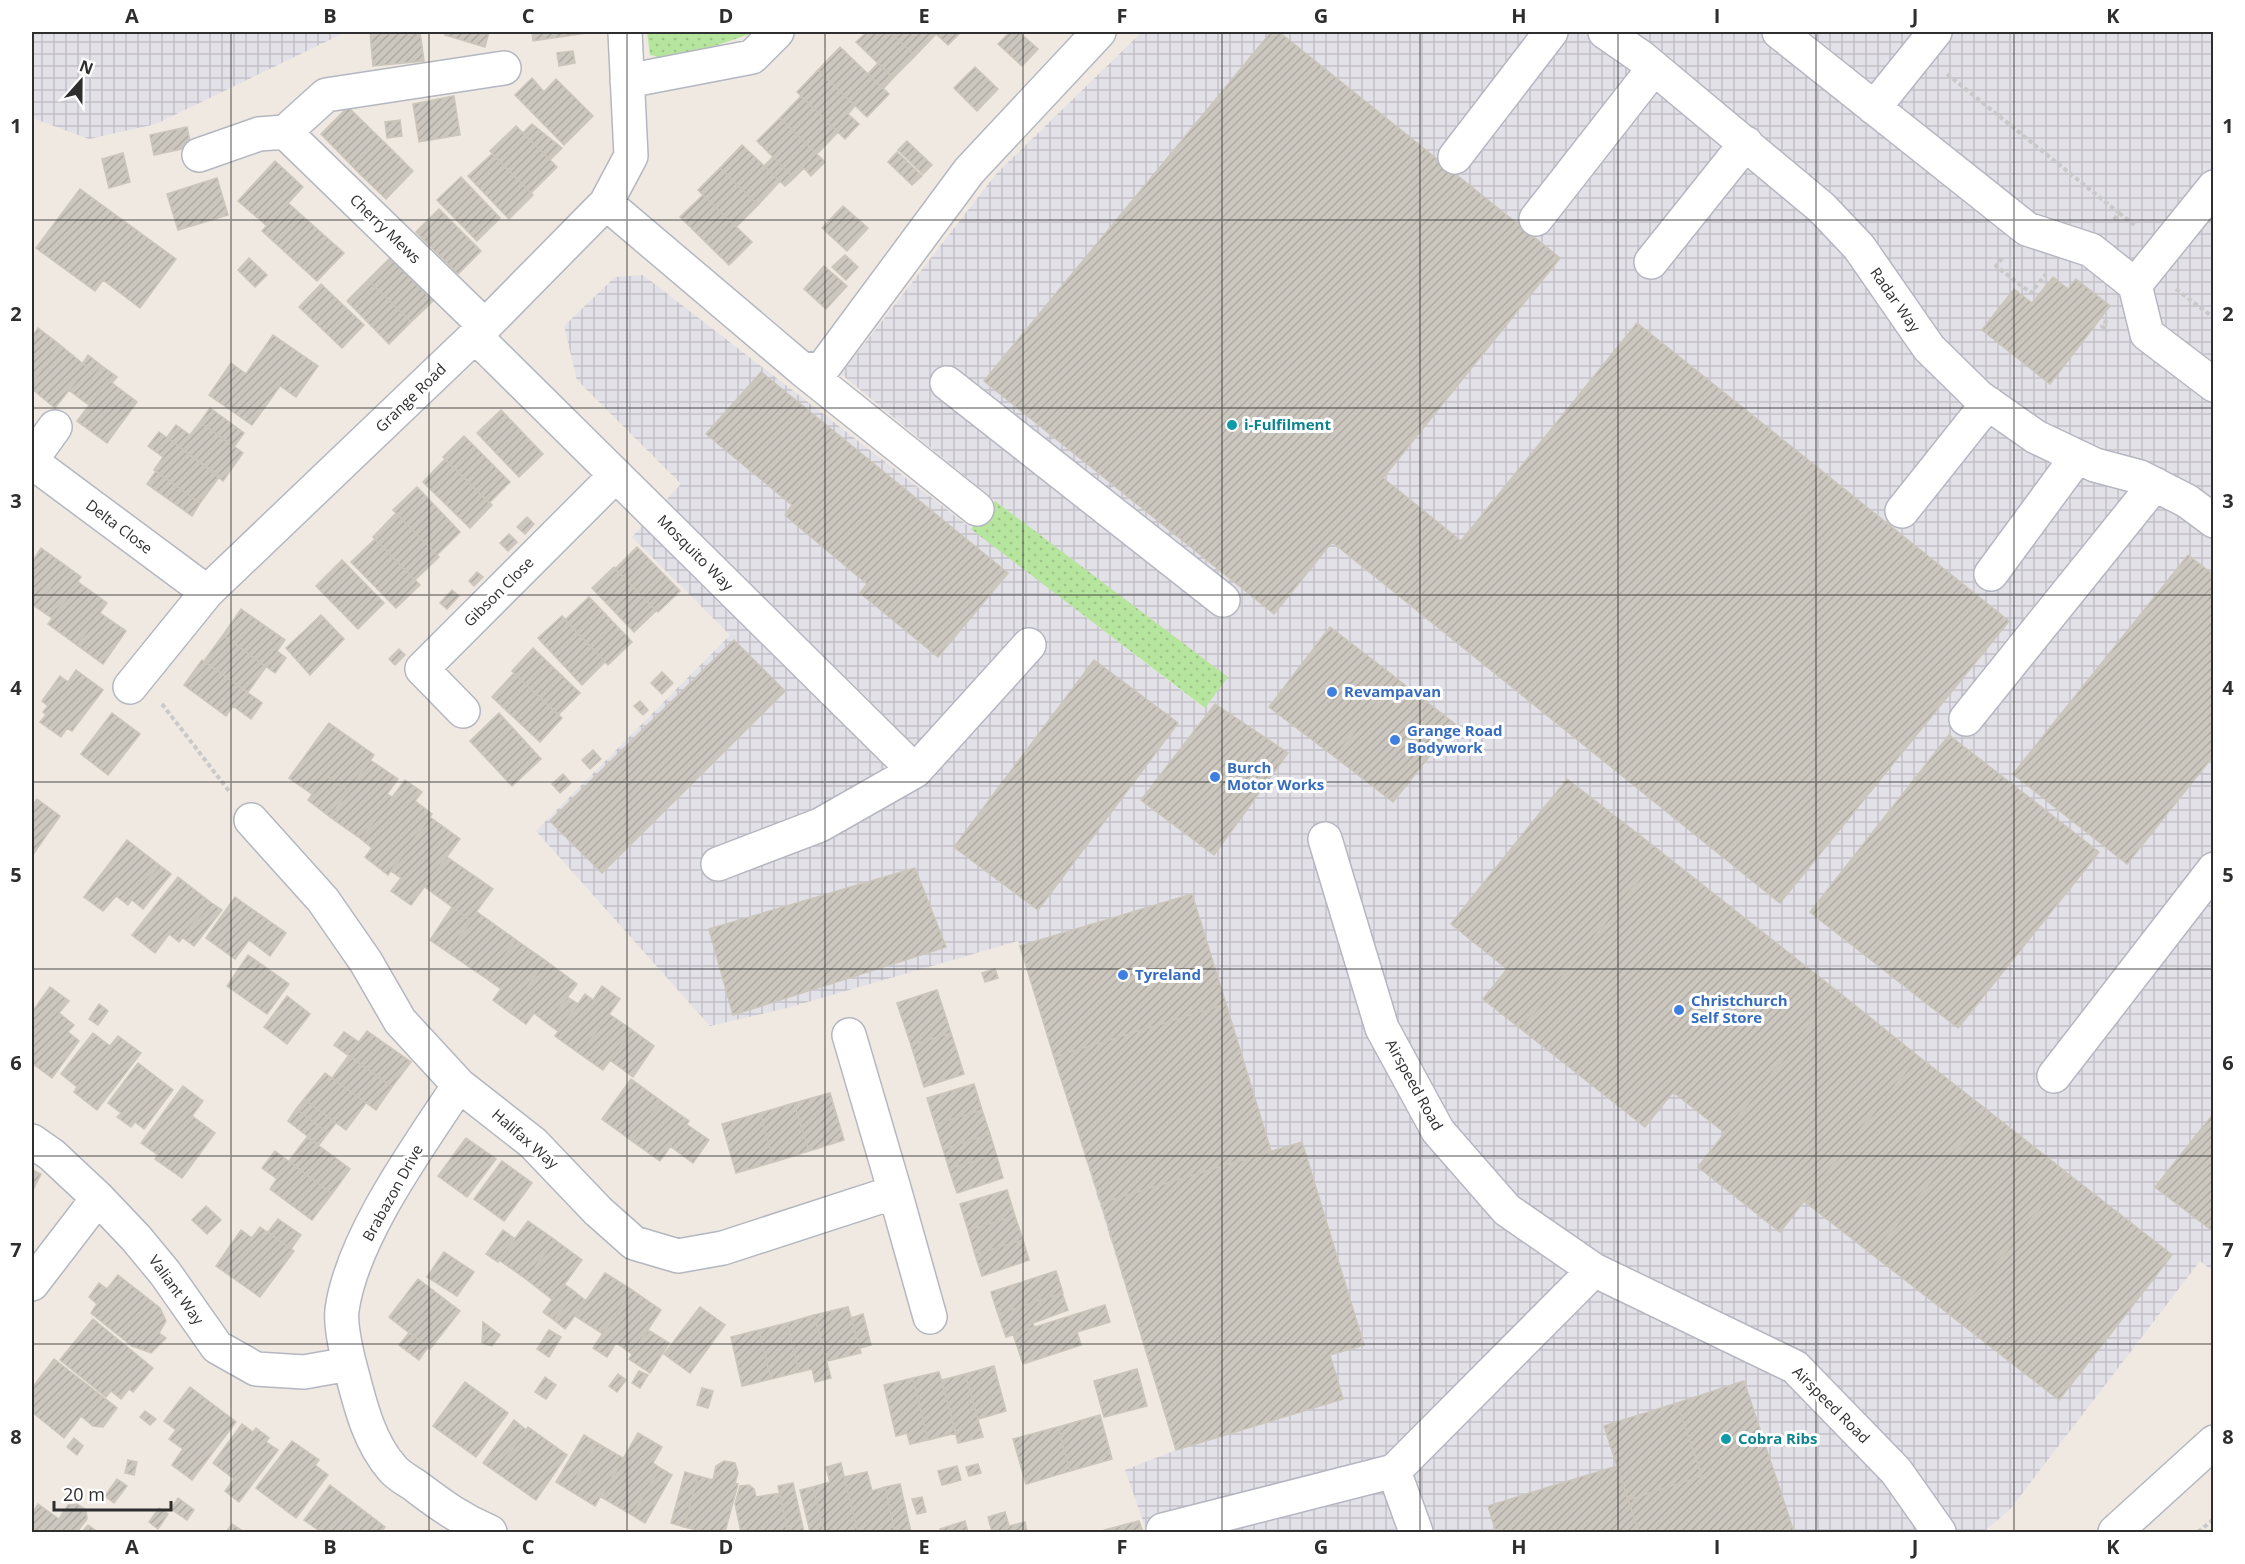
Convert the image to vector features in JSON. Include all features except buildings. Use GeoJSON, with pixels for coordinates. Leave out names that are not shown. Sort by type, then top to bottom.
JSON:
{"type":"FeatureCollection","features":[{"type":"Feature","properties":{"kind":"street","name":"Grange Road"},"geometry":{"type":"LineString","coordinates":[[135,681],[207,592],[480,331],[606,203],[631,156],[625,32]]}},
{"type":"Feature","properties":{"kind":"street"},"geometry":{"type":"LineString","coordinates":[[627,81],[752,57],[777,32]]}},
{"type":"Feature","properties":{"kind":"street"},"geometry":{"type":"LineString","coordinates":[[813,369],[969,171],[1099,32]]}},
{"type":"Feature","properties":{"kind":"street"},"geometry":{"type":"LineString","coordinates":[[1455,157],[1551,32]]}},
{"type":"Feature","properties":{"kind":"street","name":"Radar Way"},"geometry":{"type":"LineString","coordinates":[[1605,32],[1654,68],[1822,208],[1859,247],[1929,348],[1988,402],[2036,437],[2077,456],[2155,484],[2187,501],[2214,521]]}},
{"type":"Feature","properties":{"kind":"street"},"geometry":{"type":"LineString","coordinates":[[1779,32],[2027,229],[2091,250],[2135,285],[2147,334],[2214,385]]}},
{"type":"Feature","properties":{"kind":"street"},"geometry":{"type":"LineString","coordinates":[[1874,108],[1935,32]]}},
{"type":"Feature","properties":{"kind":"street"},"geometry":{"type":"LineString","coordinates":[[199,155],[259,134],[285,132],[326,95],[504,68]]}},
{"type":"Feature","properties":{"kind":"street"},"geometry":{"type":"LineString","coordinates":[[1536,219],[1654,68]]}},
{"type":"Feature","properties":{"kind":"street","name":"Cherry Mews"},"geometry":{"type":"LineString","coordinates":[[285,132],[480,331]]}},
{"type":"Feature","properties":{"kind":"street"},"geometry":{"type":"LineString","coordinates":[[1651,261],[1746,143]]}},
{"type":"Feature","properties":{"kind":"street"},"geometry":{"type":"LineString","coordinates":[[2135,285],[2197,197]]}},
{"type":"Feature","properties":{"kind":"street"},"geometry":{"type":"LineString","coordinates":[[606,203],[813,369],[977,509]]}},
{"type":"Feature","properties":{"kind":"street","name":"Mosquito Way"},"geometry":{"type":"LineString","coordinates":[[480,331],[616,475],[915,771]]}},
{"type":"Feature","properties":{"kind":"street"},"geometry":{"type":"LineString","coordinates":[[947,383],[1223,600]]}},
{"type":"Feature","properties":{"kind":"street"},"geometry":{"type":"LineString","coordinates":[[1902,511],[1988,402]]}},
{"type":"Feature","properties":{"kind":"street","name":"Delta Close"},"geometry":{"type":"LineString","coordinates":[[55,427],[32,461],[207,592]]}},
{"type":"Feature","properties":{"kind":"street"},"geometry":{"type":"LineString","coordinates":[[1991,574],[2077,456]]}},
{"type":"Feature","properties":{"kind":"street","name":"Gibson Close"},"geometry":{"type":"LineString","coordinates":[[464,711],[422,669],[616,475]]}},
{"type":"Feature","properties":{"kind":"street"},"geometry":{"type":"LineString","coordinates":[[1966,719],[2155,484]]}},
{"type":"Feature","properties":{"kind":"street"},"geometry":{"type":"LineString","coordinates":[[718,864],[820,825],[915,771],[1029,645]]}},
{"type":"Feature","properties":{"kind":"street","name":"Halifax Way"},"geometry":{"type":"LineString","coordinates":[[251,820],[323,900],[366,962],[400,1021],[459,1085],[533,1143],[598,1211],[634,1243],[678,1256],[723,1248],[895,1192]]}},
{"type":"Feature","properties":{"kind":"street","name":"Airspeed Road"},"geometry":{"type":"LineString","coordinates":[[1325,839],[1382,1028],[1438,1131],[1507,1210],[1593,1270],[1795,1367],[1896,1471],[1939,1533]]}},
{"type":"Feature","properties":{"kind":"street"},"geometry":{"type":"LineString","coordinates":[[2054,1076],[2214,869]]}},
{"type":"Feature","properties":{"kind":"street"},"geometry":{"type":"LineString","coordinates":[[849,1035],[930,1317]]}},
{"type":"Feature","properties":{"kind":"street","name":"Brabazon Drive"},"geometry":{"type":"LineString","coordinates":[[459,1085],[400,1176],[372,1226],[351,1275],[342,1311],[349,1364],[371,1435],[392,1468],[461,1520],[490,1533]]}},
{"type":"Feature","properties":{"kind":"street","name":"Valiant Way"},"geometry":{"type":"LineString","coordinates":[[32,1140],[52,1155],[98,1198],[165,1273],[217,1347],[256,1370],[303,1372],[349,1364]]}},
{"type":"Feature","properties":{"kind":"street"},"geometry":{"type":"LineString","coordinates":[[32,1284],[98,1198]]}},
{"type":"Feature","properties":{"kind":"street"},"geometry":{"type":"LineString","coordinates":[[1163,1530],[1394,1471],[1593,1270]]}},
{"type":"Feature","properties":{"kind":"street"},"geometry":{"type":"LineString","coordinates":[[2115,1533],[2214,1442]]}},
{"type":"Feature","properties":{"kind":"street"},"geometry":{"type":"LineString","coordinates":[[1394,1471],[1416,1533]]}},
{"type":"Feature","properties":{"kind":"path"},"geometry":{"type":"LineString","coordinates":[[135,681],[251,820]]}},
{"type":"Feature","properties":{"kind":"path"},"geometry":{"type":"LineString","coordinates":[[2198,1533],[2214,1519]]}},
{"type":"Feature","properties":{"kind":"shaded area"},"geometry":{"type":"Polygon","coordinates":[[[32,32],[346,32],[156,124],[89,139],[32,118],[32,32]]]}},
{"type":"Feature","properties":{"kind":"shaded area"},"geometry":{"type":"Polygon","coordinates":[[[1142,32],[2213,32],[2213,1271],[2200,1261],[2011,1508],[1984,1532],[1147,1532],[1125,1470],[1176,1450],[1018,941],[787,1008],[710,1026],[536,831],[730,635],[632,537],[681,484],[577,380],[564,326],[615,277],[643,275],[1204,708],[1227,677],[995,501],[841,374],[996,174],[1142,32]]]}},
{"type":"Feature","properties":{"kind":"green space"},"geometry":{"type":"Polygon","coordinates":[[[647,32],[756,32],[673,60],[650,55],[647,32]]]}},
{"type":"Feature","properties":{"kind":"green space"},"geometry":{"type":"Polygon","coordinates":[[[995,501],[1228,677],[1205,708],[971,529],[995,501]]]}},
{"type":"Feature","properties":{"kind":"place","name":"i-Fulfilment"},"geometry":{"type":"Point","coordinates":[1232,425]}},
{"type":"Feature","properties":{"kind":"place","name":"Revampavan"},"geometry":{"type":"Point","coordinates":[1332,692]}},
{"type":"Feature","properties":{"kind":"place","name":"Grange Road Bodywork"},"geometry":{"type":"Point","coordinates":[1395,740]}},
{"type":"Feature","properties":{"kind":"place","name":"Burch Motor Works"},"geometry":{"type":"Point","coordinates":[1215,777]}},
{"type":"Feature","properties":{"kind":"place","name":"Tyreland"},"geometry":{"type":"Point","coordinates":[1123,975]}},
{"type":"Feature","properties":{"kind":"place","name":"Christchurch Self Store"},"geometry":{"type":"Point","coordinates":[1679,1010]}},
{"type":"Feature","properties":{"kind":"place","name":"Cobra Ribs"},"geometry":{"type":"Point","coordinates":[1726,1439]}}]}
